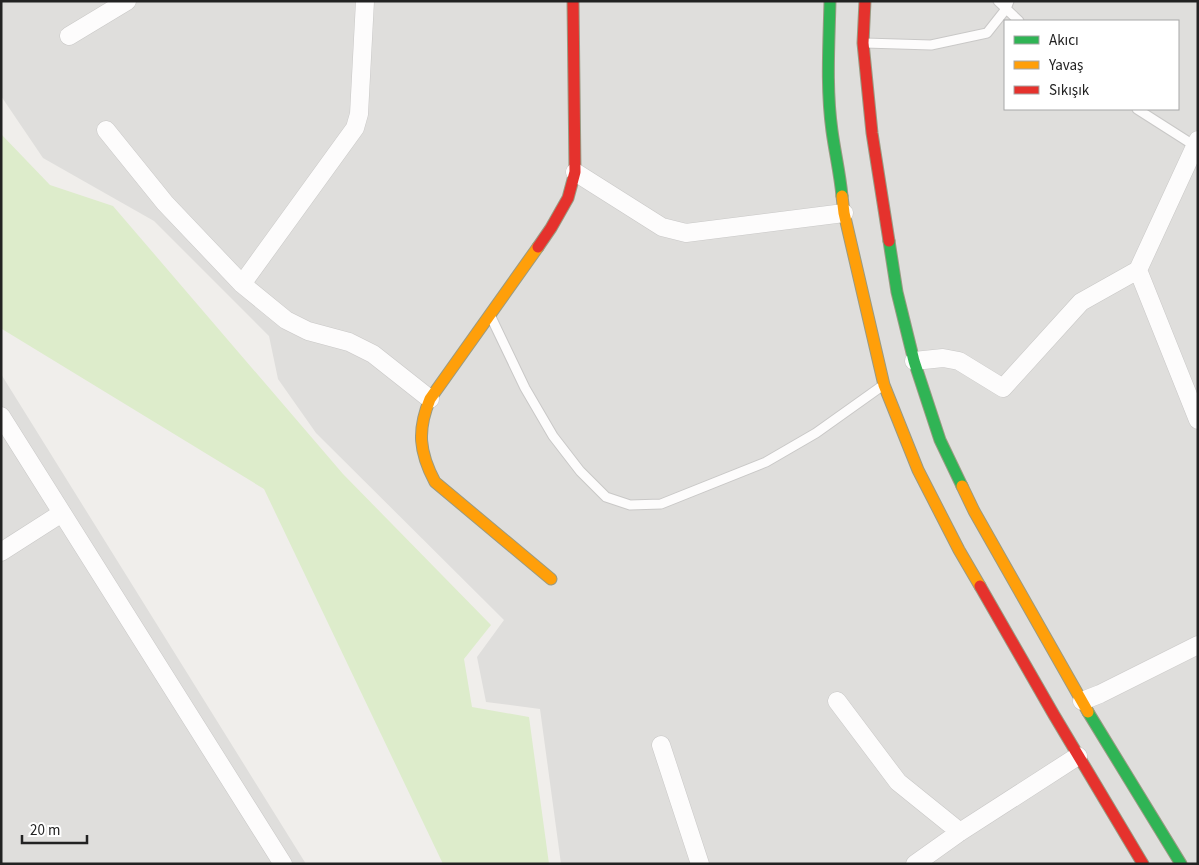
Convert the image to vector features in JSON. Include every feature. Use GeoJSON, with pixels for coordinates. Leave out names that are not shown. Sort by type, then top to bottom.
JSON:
{"type":"FeatureCollection","features":[{"type":"Feature","properties":{"kind":"street"},"geometry":{"type":"LineString","coordinates":[[69,36],[127,1]]}},
{"type":"Feature","properties":{"kind":"street"},"geometry":{"type":"LineString","coordinates":[[242,284],[354,128],[359,114],[365,1]]}},
{"type":"Feature","properties":{"kind":"street"},"geometry":{"type":"LineString","coordinates":[[550,579],[435,482],[426,465],[421,446],[421,434],[425,410],[430,399],[551,228],[568,198],[575,172],[573,1]]}},
{"type":"Feature","properties":{"kind":"street"},"geometry":{"type":"LineString","coordinates":[[830,1],[828,81],[832,131],[840,172],[844,213],[884,385],[918,470],[959,550],[1058,714],[1078,756],[1143,864]]}},
{"type":"Feature","properties":{"kind":"street"},"geometry":{"type":"LineString","coordinates":[[865,1],[864,43],[872,133],[897,292],[914,361],[940,440],[974,511],[1079,703],[1181,864]]}},
{"type":"Feature","properties":{"kind":"street"},"geometry":{"type":"LineString","coordinates":[[106,130],[165,203],[242,284],[286,320],[308,331],[349,342],[373,354],[430,399]]}},
{"type":"Feature","properties":{"kind":"street"},"geometry":{"type":"LineString","coordinates":[[914,361],[942,358],[959,361],[1003,388],[1081,302],[1138,270],[1197,145]]}},
{"type":"Feature","properties":{"kind":"street"},"geometry":{"type":"LineString","coordinates":[[575,172],[662,227],[686,233],[844,213]]}},
{"type":"Feature","properties":{"kind":"street"},"geometry":{"type":"LineString","coordinates":[[1138,270],[1198,420]]}},
{"type":"Feature","properties":{"kind":"street"},"geometry":{"type":"LineString","coordinates":[[1,416],[283,864]]}},
{"type":"Feature","properties":{"kind":"street"},"geometry":{"type":"LineString","coordinates":[[1,552],[62,513]]}},
{"type":"Feature","properties":{"kind":"street"},"geometry":{"type":"LineString","coordinates":[[1079,703],[1198,645]]}},
{"type":"Feature","properties":{"kind":"street"},"geometry":{"type":"LineString","coordinates":[[837,701],[898,782],[960,832]]}},
{"type":"Feature","properties":{"kind":"street"},"geometry":{"type":"LineString","coordinates":[[661,745],[700,864]]}},
{"type":"Feature","properties":{"kind":"street"},"geometry":{"type":"LineString","coordinates":[[915,864],[960,832],[1078,756]]}},
{"type":"Feature","properties":{"kind":"lane"},"geometry":{"type":"LineString","coordinates":[[998,1],[1008,5],[1018,20]]}},
{"type":"Feature","properties":{"kind":"lane"},"geometry":{"type":"LineString","coordinates":[[864,43],[931,45],[987,33],[1008,5]]}},
{"type":"Feature","properties":{"kind":"lane"},"geometry":{"type":"LineString","coordinates":[[1139,110],[1197,145]]}},
{"type":"Feature","properties":{"kind":"lane"},"geometry":{"type":"LineString","coordinates":[[490,314],[525,388],[553,436],[580,471],[606,497],[630,505],[661,504],[766,462],[816,433],[884,385]]}},
{"type":"Feature","properties":{"kind":"shaded area"},"geometry":{"type":"Polygon","coordinates":[[[1,1],[1198,1],[1198,864],[561,864],[540,709],[486,702],[477,657],[504,620],[316,433],[278,379],[269,336],[154,221],[43,158],[1,96],[1,1]]]}},
{"type":"Feature","properties":{"kind":"shaded area"},"geometry":{"type":"Polygon","coordinates":[[[1,374],[306,864],[1,864],[1,374]]]}},
{"type":"Feature","properties":{"kind":"green space"},"geometry":{"type":"Polygon","coordinates":[[[1,134],[50,185],[113,206],[343,474],[491,625],[464,659],[472,707],[529,717],[549,864],[443,864],[264,489],[2,329],[1,134]]]}},
{"type":"Feature","properties":{"kind":"traffic: fast"},"geometry":{"type":"LineString","coordinates":[[830,1],[829,99],[842,196]]}},
{"type":"Feature","properties":{"kind":"traffic: fast"},"geometry":{"type":"LineString","coordinates":[[889,241],[897,292],[914,361],[940,440],[962,486]]}},
{"type":"Feature","properties":{"kind":"traffic: fast"},"geometry":{"type":"LineString","coordinates":[[1088,712],[1181,864]]}},
{"type":"Feature","properties":{"kind":"traffic: slow"},"geometry":{"type":"LineString","coordinates":[[842,196],[844,213],[884,385],[918,470],[959,550],[980,586]]}},
{"type":"Feature","properties":{"kind":"traffic: slow"},"geometry":{"type":"LineString","coordinates":[[538,247],[430,399],[423,421],[422,441],[426,461],[435,482],[551,579]]}},
{"type":"Feature","properties":{"kind":"traffic: slow"},"geometry":{"type":"LineString","coordinates":[[962,486],[974,511],[1088,712]]}},
{"type":"Feature","properties":{"kind":"traffic: jam"},"geometry":{"type":"LineString","coordinates":[[538,247],[568,198],[575,172],[573,1]]}},
{"type":"Feature","properties":{"kind":"traffic: jam"},"geometry":{"type":"LineString","coordinates":[[865,1],[863,43],[872,133],[889,241]]}},
{"type":"Feature","properties":{"kind":"traffic: jam"},"geometry":{"type":"LineString","coordinates":[[980,586],[1143,864]]}}]}
